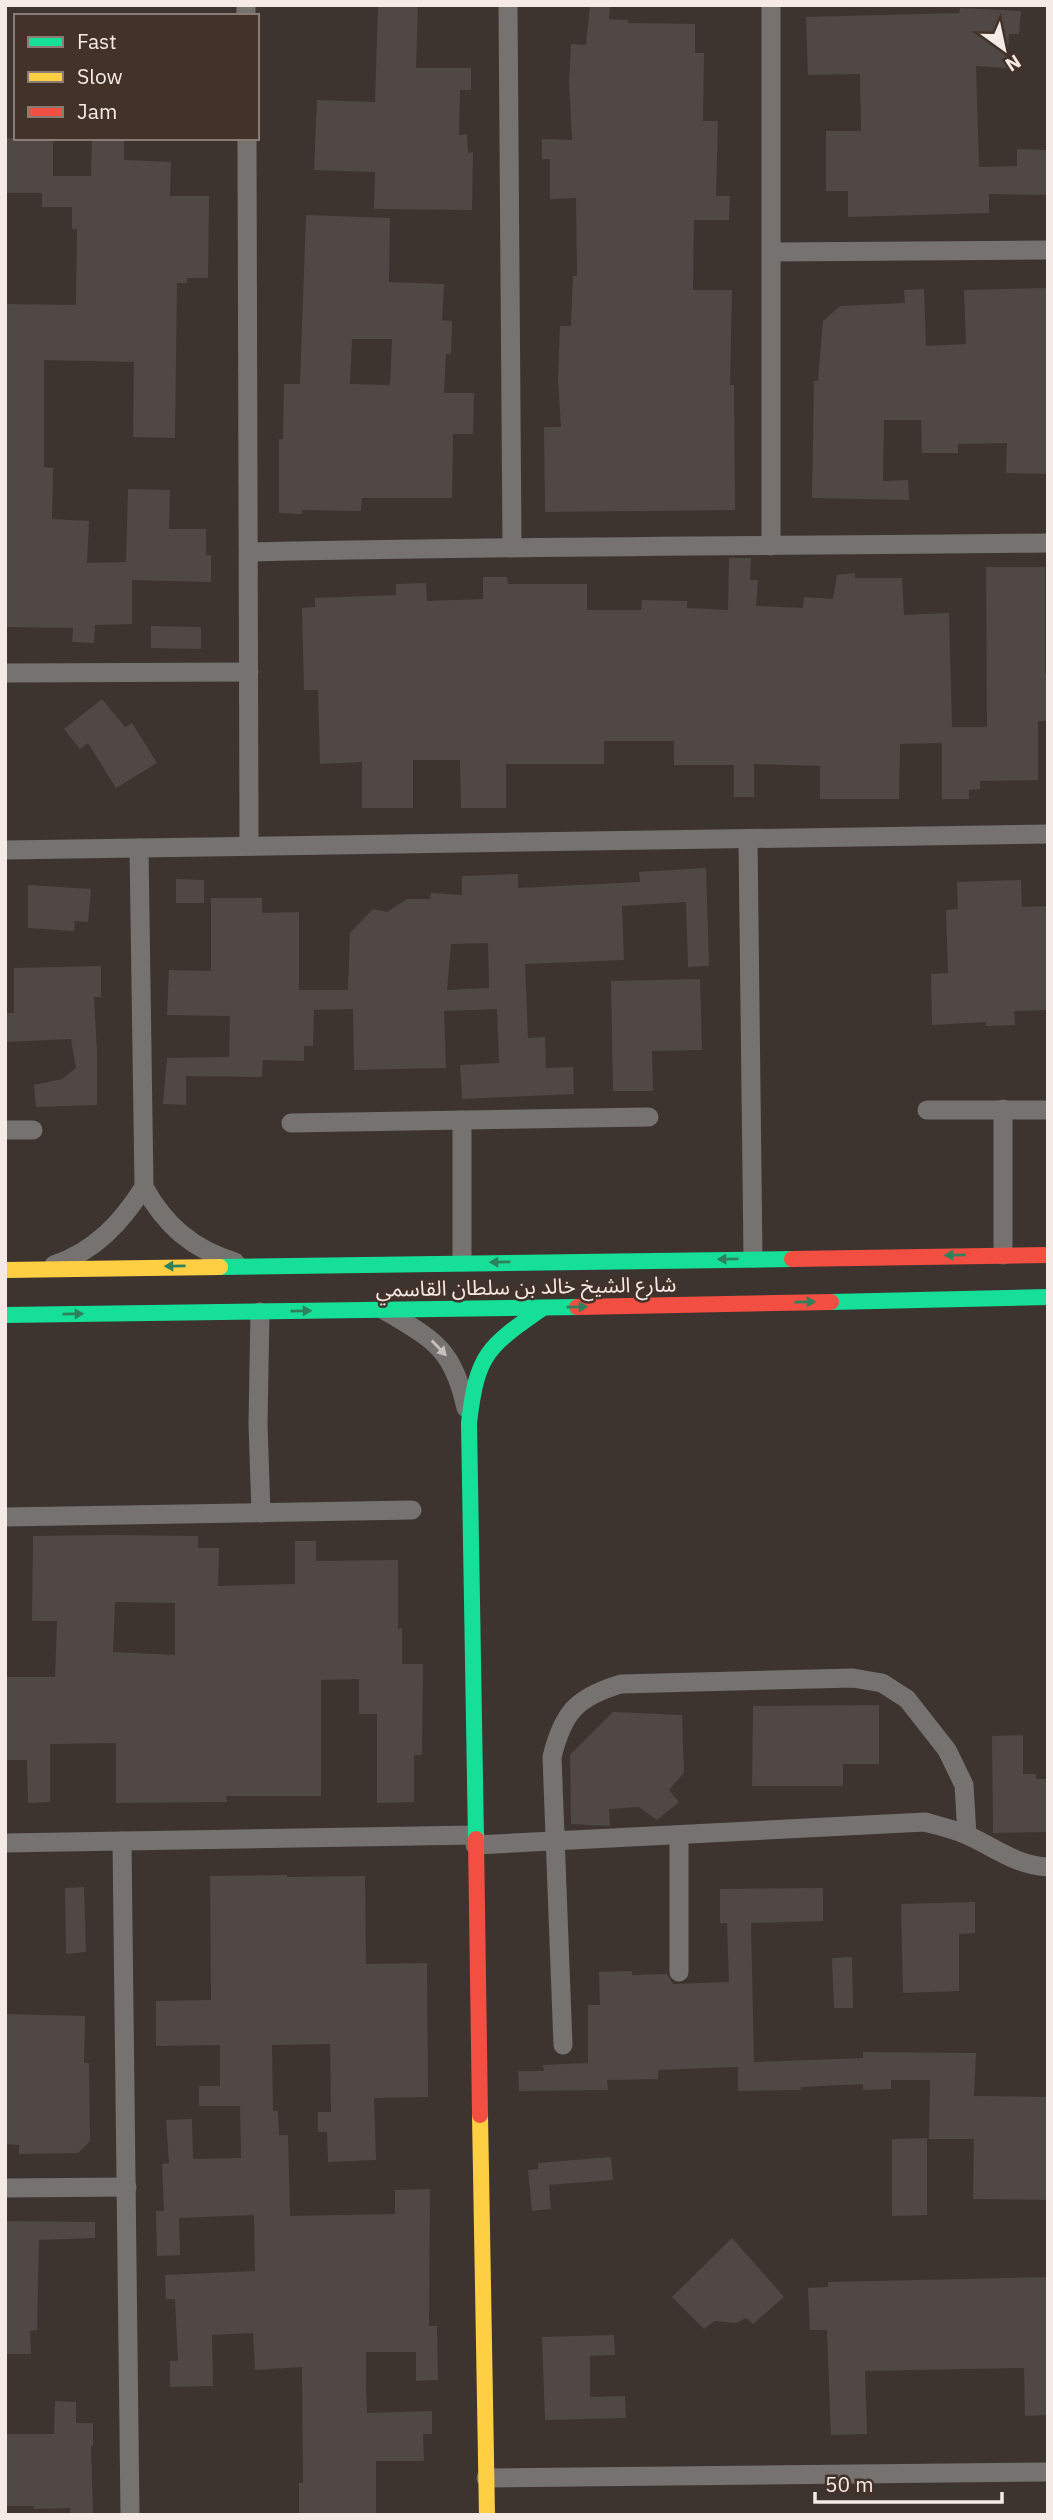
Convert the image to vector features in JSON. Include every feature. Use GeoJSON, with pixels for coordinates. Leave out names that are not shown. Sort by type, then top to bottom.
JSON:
{"type":"FeatureCollection","features":[{"type":"Feature","properties":{"kind":"main road","name":"شارع الشيخ خالد بن سلطان القاسمي"},"geometry":{"type":"LineString","coordinates":[[5,1270],[1048,1255]]}},
{"type":"Feature","properties":{"kind":"main road","name":"شارع الشيخ خالد بن سلطان القاسمي"},"geometry":{"type":"LineString","coordinates":[[5,1315],[543,1308],[1047,1296]]}},
{"type":"Feature","properties":{"kind":"main road"},"geometry":{"type":"LineString","coordinates":[[487,2515],[469,1423],[472,1388],[481,1361],[505,1334],[543,1308]]}},
{"type":"Feature","properties":{"kind":"street"},"geometry":{"type":"LineString","coordinates":[[508,5],[512,546]]}},
{"type":"Feature","properties":{"kind":"street"},"geometry":{"type":"LineString","coordinates":[[771,5],[771,547]]}},
{"type":"Feature","properties":{"kind":"street"},"geometry":{"type":"LineString","coordinates":[[247,140],[249,846]]}},
{"type":"Feature","properties":{"kind":"street"},"geometry":{"type":"LineString","coordinates":[[772,252],[1048,250]]}},
{"type":"Feature","properties":{"kind":"street"},"geometry":{"type":"LineString","coordinates":[[248,552],[512,546],[771,547],[1048,543]]}},
{"type":"Feature","properties":{"kind":"street"},"geometry":{"type":"LineString","coordinates":[[5,673],[249,673]]}},
{"type":"Feature","properties":{"kind":"street"},"geometry":{"type":"LineString","coordinates":[[5,850],[1048,834]]}},
{"type":"Feature","properties":{"kind":"street"},"geometry":{"type":"LineString","coordinates":[[748,839],[753,1258]]}},
{"type":"Feature","properties":{"kind":"street"},"geometry":{"type":"LineString","coordinates":[[139,848],[144,1187],[157,1210],[195,1246],[245,1265]]}},
{"type":"Feature","properties":{"kind":"street"},"geometry":{"type":"LineString","coordinates":[[1003,1109],[1003,1255]]}},
{"type":"Feature","properties":{"kind":"street"},"geometry":{"type":"LineString","coordinates":[[927,1110],[1048,1110]]}},
{"type":"Feature","properties":{"kind":"street"},"geometry":{"type":"LineString","coordinates":[[291,1123],[649,1117]]}},
{"type":"Feature","properties":{"kind":"street"},"geometry":{"type":"LineString","coordinates":[[462,1120],[463,1262]]}},
{"type":"Feature","properties":{"kind":"street"},"geometry":{"type":"LineString","coordinates":[[5,1130],[33,1130]]}},
{"type":"Feature","properties":{"kind":"street"},"geometry":{"type":"LineString","coordinates":[[46,1268],[72,1259],[94,1245],[130,1209],[144,1187]]}},
{"type":"Feature","properties":{"kind":"street"},"geometry":{"type":"LineString","coordinates":[[383,1310],[435,1342],[447,1355],[461,1386],[469,1423]]}},
{"type":"Feature","properties":{"kind":"street"},"geometry":{"type":"LineString","coordinates":[[260,1312],[258,1424],[261,1513]]}},
{"type":"Feature","properties":{"kind":"street"},"geometry":{"type":"LineString","coordinates":[[5,1517],[412,1510]]}},
{"type":"Feature","properties":{"kind":"street"},"geometry":{"type":"LineString","coordinates":[[563,2045],[552,1757],[558,1731],[573,1708],[595,1692],[621,1684],[853,1678],[882,1683],[906,1699],[947,1750],[959,1771],[964,1784],[967,1835]]}},
{"type":"Feature","properties":{"kind":"street"},"geometry":{"type":"LineString","coordinates":[[5,1843],[475,1840],[554,1842],[925,1822],[967,1835],[1013,1859],[1048,1867]]}},
{"type":"Feature","properties":{"kind":"street"},"geometry":{"type":"LineString","coordinates":[[678,1835],[679,1972]]}},
{"type":"Feature","properties":{"kind":"street"},"geometry":{"type":"LineString","coordinates":[[122,1841],[130,2515]]}},
{"type":"Feature","properties":{"kind":"street"},"geometry":{"type":"LineString","coordinates":[[5,2188],[127,2187]]}},
{"type":"Feature","properties":{"kind":"street"},"geometry":{"type":"LineString","coordinates":[[486,2478],[1048,2472]]}},
{"type":"Feature","properties":{"kind":"building"},"geometry":{"type":"Polygon","coordinates":[[[378,5],[418,5],[416,68],[471,68],[471,90],[460,90],[459,135],[467,134],[468,153],[473,152],[472,210],[374,209],[375,172],[314,170],[317,100],[375,102],[378,5]]]}},
{"type":"Feature","properties":{"kind":"building"},"geometry":{"type":"Polygon","coordinates":[[[590,5],[610,5],[609,19],[628,20],[628,23],[695,24],[695,53],[704,53],[703,121],[718,121],[716,196],[730,196],[729,220],[694,220],[693,290],[732,290],[730,385],[734,385],[735,510],[545,512],[544,427],[561,427],[558,379],[560,326],[571,326],[573,276],[577,276],[576,198],[550,199],[550,159],[542,159],[542,139],[572,140],[569,82],[571,44],[586,45],[590,5]]]}},
{"type":"Feature","properties":{"kind":"building"},"geometry":{"type":"Polygon","coordinates":[[[960,8],[1021,11],[1019,34],[1009,34],[1007,68],[976,66],[979,167],[1017,166],[1017,149],[1048,150],[1048,195],[989,194],[989,213],[848,217],[848,191],[826,191],[826,131],[861,131],[860,74],[808,75],[806,17],[959,13],[960,8]]]}},
{"type":"Feature","properties":{"kind":"building"},"geometry":{"type":"Polygon","coordinates":[[[5,138],[14,138],[53,140],[53,176],[91,176],[92,140],[124,140],[124,160],[171,162],[170,196],[209,196],[208,278],[187,278],[187,283],[177,283],[175,438],[133,437],[134,362],[44,360],[44,467],[53,468],[52,519],[89,521],[87,563],[126,562],[128,489],[170,490],[169,529],[206,529],[206,555],[211,555],[211,582],[132,580],[132,624],[95,625],[94,643],[72,642],[73,628],[5,627],[5,304],[76,305],[77,229],[72,229],[72,207],[42,207],[42,193],[5,193],[5,138]]]}},
{"type":"Feature","properties":{"kind":"building"},"geometry":{"type":"Polygon","coordinates":[[[306,215],[390,218],[389,282],[444,284],[442,320],[452,321],[451,354],[446,354],[444,393],[474,393],[473,434],[453,434],[452,498],[362,498],[361,511],[302,510],[302,514],[279,513],[279,439],[283,439],[284,384],[300,384],[306,215]],[[352,339],[350,384],[390,385],[392,339],[352,339]]]}},
{"type":"Feature","properties":{"kind":"building"},"geometry":{"type":"Polygon","coordinates":[[[1048,288],[1048,474],[1006,473],[1007,443],[958,444],[958,453],[922,453],[921,420],[884,420],[883,481],[908,480],[909,500],[812,498],[814,381],[818,381],[823,321],[840,306],[905,303],[904,290],[924,289],[926,346],[966,344],[964,290],[1048,288]]]}},
{"type":"Feature","properties":{"kind":"building"},"geometry":{"type":"Polygon","coordinates":[[[729,558],[751,558],[750,580],[758,580],[756,606],[803,608],[804,597],[833,599],[837,575],[855,573],[855,578],[902,578],[904,615],[949,613],[952,727],[987,727],[986,567],[1045,567],[1048,721],[1038,721],[1038,780],[980,781],[980,789],[969,790],[969,799],[942,799],[942,743],[900,744],[899,799],[820,799],[820,766],[754,764],[754,797],[734,797],[734,765],[674,765],[674,741],[604,741],[604,764],[506,764],[506,808],[461,808],[460,760],[413,760],[413,808],[362,808],[362,762],[320,764],[318,690],[304,690],[302,608],[315,607],[315,598],[396,595],[396,584],[426,583],[427,601],[483,599],[483,577],[507,577],[508,584],[587,584],[587,610],[641,610],[642,600],[687,601],[687,608],[728,610],[729,558]]]}},
{"type":"Feature","properties":{"kind":"building"},"geometry":{"type":"Polygon","coordinates":[[[151,626],[201,627],[201,649],[151,648],[151,626]]]}},
{"type":"Feature","properties":{"kind":"building"},"geometry":{"type":"Polygon","coordinates":[[[102,699],[125,727],[132,723],[157,763],[116,788],[88,743],[80,749],[64,729],[102,699]]]}},
{"type":"Feature","properties":{"kind":"building"},"geometry":{"type":"Polygon","coordinates":[[[706,868],[709,966],[688,967],[686,902],[622,906],[624,960],[525,964],[528,1038],[545,1037],[546,1068],[573,1067],[574,1094],[462,1099],[460,1065],[499,1063],[497,1009],[444,1011],[446,1068],[354,1070],[353,1009],[314,1010],[313,1046],[304,1046],[304,1061],[263,1060],[262,1077],[186,1076],[186,1105],[163,1104],[167,1058],[229,1057],[230,1016],[167,1015],[169,970],[211,971],[211,898],[262,898],[262,913],[299,912],[299,990],[348,990],[350,933],[373,909],[387,912],[407,899],[430,899],[431,893],[462,895],[462,876],[518,874],[518,888],[640,882],[639,872],[706,868]],[[488,943],[451,944],[447,990],[489,988],[488,943]]]}},
{"type":"Feature","properties":{"kind":"building"},"geometry":{"type":"Polygon","coordinates":[[[176,879],[204,880],[204,903],[176,903],[176,879]]]}},
{"type":"Feature","properties":{"kind":"building"},"geometry":{"type":"Polygon","coordinates":[[[1021,880],[1022,907],[1048,906],[1048,1010],[1014,1011],[1015,1025],[986,1026],[986,1022],[932,1025],[931,974],[948,973],[946,910],[958,909],[957,882],[1021,880]]]}},
{"type":"Feature","properties":{"kind":"building"},"geometry":{"type":"Polygon","coordinates":[[[28,885],[91,889],[88,922],[75,921],[74,931],[28,928],[28,885]]]}},
{"type":"Feature","properties":{"kind":"building"},"geometry":{"type":"Polygon","coordinates":[[[101,966],[101,997],[94,997],[97,1105],[36,1107],[34,1085],[62,1079],[76,1068],[71,1039],[5,1042],[5,1013],[14,1013],[14,968],[101,966]]]}},
{"type":"Feature","properties":{"kind":"building"},"geometry":{"type":"Polygon","coordinates":[[[700,979],[702,1050],[652,1051],[653,1091],[613,1091],[611,981],[700,979]]]}},
{"type":"Feature","properties":{"kind":"building"},"geometry":{"type":"Polygon","coordinates":[[[33,1536],[198,1536],[198,1548],[219,1548],[218,1586],[295,1584],[295,1541],[316,1541],[316,1561],[398,1560],[398,1629],[402,1628],[402,1664],[423,1664],[422,1755],[414,1755],[414,1802],[377,1803],[377,1714],[359,1714],[359,1679],[321,1680],[321,1796],[226,1796],[227,1802],[116,1803],[116,1743],[50,1744],[50,1802],[28,1803],[27,1760],[5,1760],[5,1677],[55,1677],[57,1621],[32,1621],[33,1536]],[[115,1602],[113,1652],[175,1655],[175,1603],[115,1602]]]}},
{"type":"Feature","properties":{"kind":"building"},"geometry":{"type":"Polygon","coordinates":[[[879,1705],[879,1764],[843,1764],[843,1786],[752,1786],[753,1706],[879,1705]]]}},
{"type":"Feature","properties":{"kind":"building"},"geometry":{"type":"Polygon","coordinates":[[[613,1712],[682,1715],[684,1773],[669,1790],[679,1802],[657,1820],[639,1807],[609,1809],[610,1826],[571,1824],[570,1755],[613,1712]]]}},
{"type":"Feature","properties":{"kind":"building"},"geometry":{"type":"Polygon","coordinates":[[[1023,1735],[1023,1774],[1036,1774],[1036,1779],[1048,1779],[1048,1832],[993,1833],[992,1736],[1023,1735]]]}},
{"type":"Feature","properties":{"kind":"building"},"geometry":{"type":"Polygon","coordinates":[[[210,1876],[365,1876],[366,1964],[427,1963],[428,2097],[374,2098],[376,2160],[328,2162],[327,2132],[318,2132],[318,2112],[331,2112],[330,2044],[272,2045],[273,2111],[278,2111],[279,2135],[288,2135],[290,2216],[395,2214],[395,2190],[430,2189],[429,2326],[437,2326],[438,2380],[416,2381],[416,2352],[366,2352],[366,2385],[367,2413],[432,2411],[432,2434],[423,2434],[424,2461],[376,2461],[376,2515],[299,2515],[299,2483],[303,2483],[302,2367],[255,2370],[253,2333],[212,2335],[213,2386],[170,2387],[170,2361],[178,2361],[175,2299],[166,2299],[165,2275],[255,2271],[254,2215],[179,2218],[180,2255],[157,2256],[156,2211],[164,2211],[162,2164],[169,2163],[166,2120],[192,2119],[193,2159],[241,2158],[240,2106],[199,2106],[199,2086],[220,2086],[220,2045],[156,2046],[156,2001],[211,2000],[210,1876]]]}},
{"type":"Feature","properties":{"kind":"building"},"geometry":{"type":"Polygon","coordinates":[[[84,1887],[86,1952],[66,1954],[65,1888],[84,1887]]]}},
{"type":"Feature","properties":{"kind":"building"},"geometry":{"type":"Polygon","coordinates":[[[823,1888],[823,1921],[751,1923],[754,2062],[863,2058],[863,2052],[976,2053],[974,2096],[1048,2097],[1048,2200],[973,2199],[974,2139],[929,2139],[930,2080],[891,2080],[891,2089],[863,2090],[863,2084],[801,2087],[801,2090],[738,2091],[738,2067],[658,2070],[658,2079],[607,2080],[608,2090],[519,2091],[518,2071],[544,2071],[543,2065],[588,2063],[588,2005],[600,2005],[599,1972],[667,1974],[673,1984],[729,1982],[727,1923],[720,1923],[720,1889],[823,1888]]]}},
{"type":"Feature","properties":{"kind":"building"},"geometry":{"type":"Polygon","coordinates":[[[975,1902],[975,1933],[959,1934],[959,1991],[903,1993],[901,1904],[975,1902]]]}},
{"type":"Feature","properties":{"kind":"building"},"geometry":{"type":"Polygon","coordinates":[[[852,1957],[853,2008],[834,2008],[832,1958],[852,1957]]]}},
{"type":"Feature","properties":{"kind":"building"},"geometry":{"type":"Polygon","coordinates":[[[5,2014],[85,2016],[84,2063],[89,2063],[90,2141],[78,2153],[19,2154],[19,2145],[5,2144],[5,2014]]]}},
{"type":"Feature","properties":{"kind":"building"},"geometry":{"type":"Polygon","coordinates":[[[927,2138],[927,2215],[892,2216],[892,2139],[927,2138]]]}},
{"type":"Feature","properties":{"kind":"building"},"geometry":{"type":"Polygon","coordinates":[[[611,2157],[613,2180],[549,2185],[551,2209],[532,2211],[528,2170],[538,2169],[538,2163],[611,2157]]]}},
{"type":"Feature","properties":{"kind":"building"},"geometry":{"type":"Polygon","coordinates":[[[5,2221],[95,2222],[95,2238],[39,2240],[37,2330],[30,2331],[31,2354],[5,2354],[5,2221]]]}},
{"type":"Feature","properties":{"kind":"building"},"geometry":{"type":"Polygon","coordinates":[[[732,2238],[784,2297],[753,2324],[746,2318],[736,2323],[715,2321],[704,2329],[672,2297],[732,2238]]]}},
{"type":"Feature","properties":{"kind":"building"},"geometry":{"type":"Polygon","coordinates":[[[1048,2277],[1048,2415],[1025,2416],[1024,2368],[865,2371],[867,2434],[831,2435],[827,2330],[810,2330],[808,2288],[828,2287],[828,2282],[1048,2277]]]}},
{"type":"Feature","properties":{"kind":"building"},"geometry":{"type":"Polygon","coordinates":[[[614,2335],[615,2355],[590,2356],[590,2397],[625,2396],[626,2418],[545,2420],[542,2337],[614,2335]]]}},
{"type":"Feature","properties":{"kind":"building"},"geometry":{"type":"Polygon","coordinates":[[[55,2401],[76,2402],[76,2423],[93,2423],[93,2515],[70,2515],[70,2508],[34,2509],[34,2506],[5,2506],[5,2434],[54,2434],[55,2401]]]}},
{"type":"Feature","properties":{"kind":"traffic: fast"},"geometry":{"type":"LineString","coordinates":[[220,1267],[792,1259]]}},
{"type":"Feature","properties":{"kind":"traffic: fast"},"geometry":{"type":"LineString","coordinates":[[831,1302],[1048,1297]]}},
{"type":"Feature","properties":{"kind":"traffic: fast"},"geometry":{"type":"LineString","coordinates":[[5,1315],[577,1307]]}},
{"type":"Feature","properties":{"kind":"traffic: fast"},"geometry":{"type":"LineString","coordinates":[[476,1839],[469,1423],[476,1381],[488,1354],[497,1343],[543,1308]]}},
{"type":"Feature","properties":{"kind":"traffic: slow"},"geometry":{"type":"LineString","coordinates":[[5,1270],[220,1267]]}},
{"type":"Feature","properties":{"kind":"traffic: slow"},"geometry":{"type":"LineString","coordinates":[[480,2115],[487,2515]]}},
{"type":"Feature","properties":{"kind":"traffic: jam"},"geometry":{"type":"LineString","coordinates":[[792,1259],[1048,1255]]}},
{"type":"Feature","properties":{"kind":"traffic: jam"},"geometry":{"type":"LineString","coordinates":[[577,1307],[831,1302]]}},
{"type":"Feature","properties":{"kind":"traffic: jam"},"geometry":{"type":"LineString","coordinates":[[476,1839],[480,2115]]}}]}
